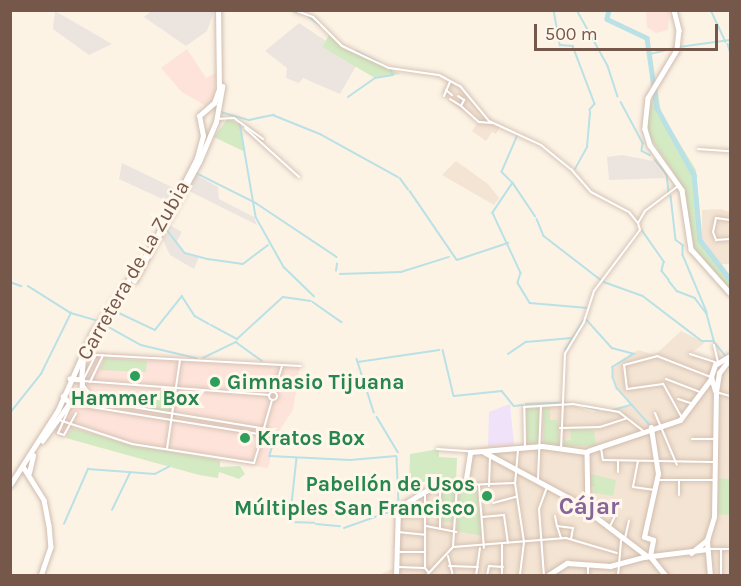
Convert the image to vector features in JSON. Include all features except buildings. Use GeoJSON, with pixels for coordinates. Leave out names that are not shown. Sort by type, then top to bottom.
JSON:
{"type":"FeatureCollection","features":[{"type":"Feature","properties":{"kind":"street"},"geometry":{"type":"LineString","coordinates":[[220,10],[219,89],[207,110],[216,116],[234,118],[299,177]]}},
{"type":"Feature","properties":{"kind":"street"},"geometry":{"type":"LineString","coordinates":[[216,116],[222,90],[220,10]]}},
{"type":"Feature","properties":{"kind":"street"},"geometry":{"type":"LineString","coordinates":[[294,10],[313,17],[342,46],[389,68],[442,76],[451,81],[469,93],[492,123]]}},
{"type":"Feature","properties":{"kind":"street"},"geometry":{"type":"LineString","coordinates":[[674,10],[679,30],[677,50],[652,90],[644,113],[646,137],[673,174],[684,196],[691,249],[730,293]]}},
{"type":"Feature","properties":{"kind":"street"},"geometry":{"type":"LineString","coordinates":[[444,96],[451,81]]}},
{"type":"Feature","properties":{"kind":"street"},"geometry":{"type":"LineString","coordinates":[[446,90],[479,122],[492,123],[541,145],[591,192],[628,212],[640,228],[596,288],[568,347],[560,405],[561,448]]}},
{"type":"Feature","properties":{"kind":"street"},"geometry":{"type":"LineString","coordinates":[[461,106],[462,99],[469,93]]}},
{"type":"Feature","properties":{"kind":"street"},"geometry":{"type":"LineString","coordinates":[[458,96],[462,99]]}},
{"type":"Feature","properties":{"kind":"street","name":"Carretera de La Zubia"},"geometry":{"type":"LineString","coordinates":[[63,396],[92,334],[164,223],[197,158],[202,126],[199,116],[207,110]]}},
{"type":"Feature","properties":{"kind":"street","name":"Carretera de La Zubia"},"geometry":{"type":"LineString","coordinates":[[72,403],[82,381],[88,349],[162,233],[199,162],[216,116]]}},
{"type":"Feature","properties":{"kind":"street"},"geometry":{"type":"LineString","coordinates":[[202,126],[210,128]]}},
{"type":"Feature","properties":{"kind":"street"},"geometry":{"type":"LineString","coordinates":[[245,128],[263,139]]}},
{"type":"Feature","properties":{"kind":"street"},"geometry":{"type":"LineString","coordinates":[[698,149],[730,151]]}},
{"type":"Feature","properties":{"kind":"street"},"geometry":{"type":"LineString","coordinates":[[638,223],[648,207],[669,196],[679,187],[673,174]]}},
{"type":"Feature","properties":{"kind":"street"},"geometry":{"type":"LineString","coordinates":[[730,220],[716,218],[713,232],[716,240],[730,239]]}},
{"type":"Feature","properties":{"kind":"street"},"geometry":{"type":"LineString","coordinates":[[714,345],[721,369]]}},
{"type":"Feature","properties":{"kind":"street"},"geometry":{"type":"LineString","coordinates":[[690,354],[718,363],[730,357]]}},
{"type":"Feature","properties":{"kind":"street"},"geometry":{"type":"LineString","coordinates":[[82,381],[96,355],[301,366]]}},
{"type":"Feature","properties":{"kind":"street"},"geometry":{"type":"LineString","coordinates":[[90,383],[103,355]]}},
{"type":"Feature","properties":{"kind":"street"},"geometry":{"type":"LineString","coordinates":[[683,417],[663,384],[627,389],[624,365],[657,356],[713,379]]}},
{"type":"Feature","properties":{"kind":"street"},"geometry":{"type":"LineString","coordinates":[[437,449],[459,447],[470,452],[484,452],[542,446],[587,452],[601,448],[683,417],[730,357]]}},
{"type":"Feature","properties":{"kind":"street"},"geometry":{"type":"LineString","coordinates":[[167,449],[180,359]]}},
{"type":"Feature","properties":{"kind":"street"},"geometry":{"type":"LineString","coordinates":[[710,576],[707,540],[714,517],[716,392],[713,379],[718,363]]}},
{"type":"Feature","properties":{"kind":"street"},"geometry":{"type":"LineString","coordinates":[[70,379],[94,384],[269,395],[274,392],[282,365]]}},
{"type":"Feature","properties":{"kind":"street"},"geometry":{"type":"LineString","coordinates":[[666,379],[702,393]]}},
{"type":"Feature","properties":{"kind":"street"},"geometry":{"type":"LineString","coordinates":[[82,381],[88,391],[84,399]]}},
{"type":"Feature","properties":{"kind":"street"},"geometry":{"type":"LineString","coordinates":[[57,419],[69,426],[167,449],[254,463],[262,428],[272,400],[277,397],[274,392]]}},
{"type":"Feature","properties":{"kind":"street"},"geometry":{"type":"LineString","coordinates":[[716,392],[730,396]]}},
{"type":"Feature","properties":{"kind":"street"},"geometry":{"type":"LineString","coordinates":[[269,395],[272,400]]}},
{"type":"Feature","properties":{"kind":"street"},"geometry":{"type":"LineString","coordinates":[[10,486],[24,468],[32,454],[63,396],[72,403],[260,436],[267,434],[262,428],[172,416],[84,399],[72,403],[57,419],[32,454],[10,486]]}},
{"type":"Feature","properties":{"kind":"street"},"geometry":{"type":"LineString","coordinates":[[678,399],[693,404]]}},
{"type":"Feature","properties":{"kind":"street"},"geometry":{"type":"LineString","coordinates":[[72,403],[58,434],[64,435],[76,414]]}},
{"type":"Feature","properties":{"kind":"street"},"geometry":{"type":"LineString","coordinates":[[525,446],[524,407],[560,405],[619,412],[645,432]]}},
{"type":"Feature","properties":{"kind":"street"},"geometry":{"type":"LineString","coordinates":[[538,480],[542,446],[541,406]]}},
{"type":"Feature","properties":{"kind":"street"},"geometry":{"type":"LineString","coordinates":[[656,413],[663,424],[676,465]]}},
{"type":"Feature","properties":{"kind":"street"},"geometry":{"type":"LineString","coordinates":[[560,428],[600,427],[627,418]]}},
{"type":"Feature","properties":{"kind":"street"},"geometry":{"type":"LineString","coordinates":[[650,554],[652,540],[644,537],[657,480],[657,464],[651,428]]}},
{"type":"Feature","properties":{"kind":"street"},"geometry":{"type":"LineString","coordinates":[[692,439],[715,439]]}},
{"type":"Feature","properties":{"kind":"street"},"geometry":{"type":"LineString","coordinates":[[519,447],[515,483],[524,542],[520,576]]}},
{"type":"Feature","properties":{"kind":"street"},"geometry":{"type":"LineString","coordinates":[[601,448],[603,460],[676,465],[715,462]]}},
{"type":"Feature","properties":{"kind":"street"},"geometry":{"type":"LineString","coordinates":[[465,485],[470,452]]}},
{"type":"Feature","properties":{"kind":"street"},"geometry":{"type":"LineString","coordinates":[[484,452],[548,484],[586,507],[622,540],[650,554],[666,576]]}},
{"type":"Feature","properties":{"kind":"street"},"geometry":{"type":"LineString","coordinates":[[586,507],[587,452]]}},
{"type":"Feature","properties":{"kind":"street"},"geometry":{"type":"LineString","coordinates":[[32,454],[28,470],[32,481]]}},
{"type":"Feature","properties":{"kind":"street"},"geometry":{"type":"LineString","coordinates":[[489,486],[490,457]]}},
{"type":"Feature","properties":{"kind":"street"},"geometry":{"type":"LineString","coordinates":[[618,461],[618,472]]}},
{"type":"Feature","properties":{"kind":"street"},"geometry":{"type":"LineString","coordinates":[[638,461],[633,487],[655,490]]}},
{"type":"Feature","properties":{"kind":"street"},"geometry":{"type":"LineString","coordinates":[[24,468],[44,500],[50,533],[50,551],[40,576]]}},
{"type":"Feature","properties":{"kind":"street"},"geometry":{"type":"LineString","coordinates":[[16,480],[24,475],[32,481]]}},
{"type":"Feature","properties":{"kind":"street"},"geometry":{"type":"LineString","coordinates":[[396,576],[398,508],[425,491],[441,486],[489,486],[503,480],[515,483]]}},
{"type":"Feature","properties":{"kind":"street"},"geometry":{"type":"LineString","coordinates":[[657,480],[715,480]]}},
{"type":"Feature","properties":{"kind":"street"},"geometry":{"type":"LineString","coordinates":[[679,480],[679,495]]}},
{"type":"Feature","properties":{"kind":"street"},"geometry":{"type":"LineString","coordinates":[[548,484],[539,509],[545,574],[567,563],[617,564],[650,554],[695,554],[708,550]]}},
{"type":"Feature","properties":{"kind":"street"},"geometry":{"type":"LineString","coordinates":[[426,576],[448,556],[453,547],[456,532],[457,485]]}},
{"type":"Feature","properties":{"kind":"street"},"geometry":{"type":"LineString","coordinates":[[476,576],[482,548],[479,485]]}},
{"type":"Feature","properties":{"kind":"street"},"geometry":{"type":"LineString","coordinates":[[440,529],[441,486]]}},
{"type":"Feature","properties":{"kind":"street"},"geometry":{"type":"LineString","coordinates":[[425,491],[425,568],[429,573]]}},
{"type":"Feature","properties":{"kind":"street"},"geometry":{"type":"LineString","coordinates":[[493,503],[516,497]]}},
{"type":"Feature","properties":{"kind":"street"},"geometry":{"type":"LineString","coordinates":[[482,517],[504,515],[508,543]]}},
{"type":"Feature","properties":{"kind":"street"},"geometry":{"type":"LineString","coordinates":[[398,516],[425,516]]}},
{"type":"Feature","properties":{"kind":"street"},"geometry":{"type":"LineString","coordinates":[[555,516],[561,539]]}},
{"type":"Feature","properties":{"kind":"street"},"geometry":{"type":"LineString","coordinates":[[609,528],[615,516]]}},
{"type":"Feature","properties":{"kind":"street"},"geometry":{"type":"LineString","coordinates":[[618,576],[617,553],[629,520]]}},
{"type":"Feature","properties":{"kind":"street"},"geometry":{"type":"LineString","coordinates":[[425,526],[456,532]]}},
{"type":"Feature","properties":{"kind":"street"},"geometry":{"type":"LineString","coordinates":[[557,526],[573,528],[571,539]]}},
{"type":"Feature","properties":{"kind":"street"},"geometry":{"type":"LineString","coordinates":[[398,532],[425,535]]}},
{"type":"Feature","properties":{"kind":"street"},"geometry":{"type":"LineString","coordinates":[[453,547],[482,548],[508,543],[571,539],[617,553]]}},
{"type":"Feature","properties":{"kind":"street"},"geometry":{"type":"LineString","coordinates":[[688,554],[700,548],[707,540]]}},
{"type":"Feature","properties":{"kind":"street"},"geometry":{"type":"LineString","coordinates":[[502,545],[502,576]]}},
{"type":"Feature","properties":{"kind":"street"},"geometry":{"type":"LineString","coordinates":[[700,548],[730,549]]}},
{"type":"Feature","properties":{"kind":"street"},"geometry":{"type":"LineString","coordinates":[[721,550],[721,576]]}},
{"type":"Feature","properties":{"kind":"street"},"geometry":{"type":"LineString","coordinates":[[398,552],[425,552]]}},
{"type":"Feature","properties":{"kind":"street"},"geometry":{"type":"LineString","coordinates":[[448,556],[453,576]]}},
{"type":"Feature","properties":{"kind":"street"},"geometry":{"type":"LineString","coordinates":[[588,564],[588,576]]}},
{"type":"Feature","properties":{"kind":"street"},"geometry":{"type":"LineString","coordinates":[[449,566],[478,567]]}},
{"type":"Feature","properties":{"kind":"street"},"geometry":{"type":"LineString","coordinates":[[487,576],[489,566],[503,567]]}},
{"type":"Feature","properties":{"kind":"street"},"geometry":{"type":"LineString","coordinates":[[398,567],[425,568]]}},
{"type":"Feature","properties":{"kind":"shaded area"},"geometry":{"type":"Polygon","coordinates":[[[55,11],[112,44],[89,55],[53,29],[55,11]]]}},
{"type":"Feature","properties":{"kind":"shaded area"},"geometry":{"type":"Polygon","coordinates":[[[151,11],[214,11],[207,31],[186,46],[144,17],[151,11]]]}},
{"type":"Feature","properties":{"kind":"shaded area"},"geometry":{"type":"Polygon","coordinates":[[[646,11],[669,11],[668,30],[656,33],[647,27],[646,11]]]}},
{"type":"Feature","properties":{"kind":"shaded area"},"geometry":{"type":"Polygon","coordinates":[[[299,23],[326,41],[322,47],[356,66],[340,94],[303,78],[299,83],[286,78],[287,68],[265,51],[299,23]]]}},
{"type":"Feature","properties":{"kind":"shaded area"},"geometry":{"type":"Polygon","coordinates":[[[187,49],[206,78],[216,73],[214,99],[206,106],[182,92],[161,68],[187,49]]]}},
{"type":"Feature","properties":{"kind":"shaded area"},"geometry":{"type":"Polygon","coordinates":[[[451,82],[469,94],[488,121],[500,127],[496,134],[492,132],[486,141],[472,131],[478,122],[444,98],[451,82]]]}},
{"type":"Feature","properties":{"kind":"shaded area"},"geometry":{"type":"Polygon","coordinates":[[[622,155],[653,161],[665,178],[609,180],[607,157],[622,155]]]}},
{"type":"Feature","properties":{"kind":"shaded area"},"geometry":{"type":"Polygon","coordinates":[[[456,161],[488,184],[499,198],[494,205],[442,175],[456,161]]]}},
{"type":"Feature","properties":{"kind":"shaded area"},"geometry":{"type":"Polygon","coordinates":[[[122,163],[178,190],[171,203],[119,179],[122,163]]]}},
{"type":"Feature","properties":{"kind":"shaded area"},"geometry":{"type":"Polygon","coordinates":[[[195,174],[218,187],[219,199],[254,217],[257,225],[187,190],[195,174]]]}},
{"type":"Feature","properties":{"kind":"shaded area"},"geometry":{"type":"Polygon","coordinates":[[[721,209],[730,212],[730,264],[717,264],[702,241],[702,210],[721,209]]]}},
{"type":"Feature","properties":{"kind":"shaded area"},"geometry":{"type":"Polygon","coordinates":[[[169,225],[182,232],[177,241],[185,254],[199,257],[194,269],[170,255],[162,238],[169,225]]]}},
{"type":"Feature","properties":{"kind":"shaded area"},"geometry":{"type":"Polygon","coordinates":[[[681,331],[705,343],[691,353],[715,361],[730,355],[730,575],[377,576],[400,565],[400,509],[435,484],[467,483],[471,453],[489,446],[524,445],[524,405],[575,406],[592,412],[632,406],[617,387],[612,369],[638,350],[655,355],[681,331]]]}},
{"type":"Feature","properties":{"kind":"shaded area"},"geometry":{"type":"Polygon","coordinates":[[[93,352],[300,366],[293,410],[275,437],[268,468],[132,445],[72,429],[66,438],[54,434],[67,411],[85,399],[89,389],[84,374],[93,352]]]}},
{"type":"Feature","properties":{"kind":"shaded area"},"geometry":{"type":"Polygon","coordinates":[[[510,404],[514,445],[488,446],[489,412],[510,404]]]}},
{"type":"Feature","properties":{"kind":"green space"},"geometry":{"type":"Polygon","coordinates":[[[329,35],[347,50],[400,74],[375,78],[322,47],[329,35]]]}},
{"type":"Feature","properties":{"kind":"green space"},"geometry":{"type":"Polygon","coordinates":[[[657,86],[661,113],[696,170],[702,241],[730,276],[730,290],[694,250],[683,187],[648,134],[646,118],[657,86]]]}},
{"type":"Feature","properties":{"kind":"green space"},"geometry":{"type":"Polygon","coordinates":[[[228,118],[241,125],[245,152],[214,137],[228,118]]]}},
{"type":"Feature","properties":{"kind":"green space"},"geometry":{"type":"Polygon","coordinates":[[[105,358],[147,361],[146,372],[100,370],[105,358]]]}},
{"type":"Feature","properties":{"kind":"green space"},"geometry":{"type":"Polygon","coordinates":[[[147,392],[173,393],[170,414],[144,410],[147,392]]]}},
{"type":"Feature","properties":{"kind":"green space"},"geometry":{"type":"Polygon","coordinates":[[[550,407],[550,420],[558,420],[559,445],[544,443],[543,408],[550,407]]]}},
{"type":"Feature","properties":{"kind":"green space"},"geometry":{"type":"Polygon","coordinates":[[[526,408],[539,408],[541,443],[527,444],[526,408]]]}},
{"type":"Feature","properties":{"kind":"green space"},"geometry":{"type":"Polygon","coordinates":[[[72,428],[132,445],[220,460],[220,467],[240,466],[245,474],[239,479],[219,472],[218,478],[199,475],[66,438],[72,428]]]}},
{"type":"Feature","properties":{"kind":"green space"},"geometry":{"type":"Polygon","coordinates":[[[570,429],[594,430],[596,446],[564,446],[564,441],[571,440],[570,429]]]}},
{"type":"Feature","properties":{"kind":"green space"},"geometry":{"type":"Polygon","coordinates":[[[439,449],[439,457],[457,458],[456,483],[437,477],[409,487],[410,454],[439,449]]]}},
{"type":"Feature","properties":{"kind":"green space"},"geometry":{"type":"Polygon","coordinates":[[[586,473],[616,480],[613,496],[594,493],[594,487],[587,486],[586,473]]]}},
{"type":"Feature","properties":{"kind":"green space"},"geometry":{"type":"Polygon","coordinates":[[[717,478],[730,479],[730,515],[716,514],[717,478]]]}},
{"type":"Feature","properties":{"kind":"green space"},"geometry":{"type":"Polygon","coordinates":[[[442,487],[456,487],[455,522],[442,522],[442,487]]]}},
{"type":"Feature","properties":{"kind":"green space"},"geometry":{"type":"Polygon","coordinates":[[[459,487],[477,487],[482,536],[457,531],[459,487]]]}},
{"type":"Feature","properties":{"kind":"waterway"},"geometry":{"type":"LineString","coordinates":[[290,10],[297,12]]}},
{"type":"Feature","properties":{"kind":"waterway"},"geometry":{"type":"LineString","coordinates":[[554,10],[560,45],[573,46],[595,104],[590,110]]}},
{"type":"Feature","properties":{"kind":"waterway"},"geometry":{"type":"LineString","coordinates":[[577,10],[608,66],[618,96]]}},
{"type":"Feature","properties":{"kind":"waterway"},"geometry":{"type":"LineString","coordinates":[[609,10],[607,19],[647,38],[657,108],[694,175],[700,240],[730,279]]}},
{"type":"Feature","properties":{"kind":"waterway"},"geometry":{"type":"LineString","coordinates":[[711,10],[726,42]]}},
{"type":"Feature","properties":{"kind":"waterway"},"geometry":{"type":"LineString","coordinates":[[309,17],[320,25]]}},
{"type":"Feature","properties":{"kind":"waterway"},"geometry":{"type":"LineString","coordinates":[[679,47],[730,40]]}},
{"type":"Feature","properties":{"kind":"waterway"},"geometry":{"type":"LineString","coordinates":[[728,44],[730,51]]}},
{"type":"Feature","properties":{"kind":"waterway"},"geometry":{"type":"LineString","coordinates":[[650,54],[675,48]]}},
{"type":"Feature","properties":{"kind":"waterway"},"geometry":{"type":"LineString","coordinates":[[356,51],[379,62]]}},
{"type":"Feature","properties":{"kind":"waterway"},"geometry":{"type":"LineString","coordinates":[[348,97],[375,78],[393,75],[390,69]]}},
{"type":"Feature","properties":{"kind":"waterway"},"geometry":{"type":"LineString","coordinates":[[621,102],[643,143],[642,151],[650,155]]}},
{"type":"Feature","properties":{"kind":"waterway"},"geometry":{"type":"LineString","coordinates":[[221,112],[249,120],[273,115],[320,134],[398,177]]}},
{"type":"Feature","properties":{"kind":"waterway"},"geometry":{"type":"LineString","coordinates":[[575,169],[587,147],[590,112]]}},
{"type":"Feature","properties":{"kind":"waterway"},"geometry":{"type":"LineString","coordinates":[[240,123],[256,217],[284,267],[314,296]]}},
{"type":"Feature","properties":{"kind":"waterway"},"geometry":{"type":"LineString","coordinates":[[518,135],[502,172],[513,183],[493,213],[521,273],[518,283],[530,303],[588,308]]}},
{"type":"Feature","properties":{"kind":"waterway"},"geometry":{"type":"LineString","coordinates":[[655,160],[667,175],[669,192]]}},
{"type":"Feature","properties":{"kind":"waterway"},"geometry":{"type":"LineString","coordinates":[[196,173],[256,203],[337,257]]}},
{"type":"Feature","properties":{"kind":"waterway"},"geometry":{"type":"LineString","coordinates":[[400,178],[408,189]]}},
{"type":"Feature","properties":{"kind":"waterway"},"geometry":{"type":"LineString","coordinates":[[513,183],[535,216]]}},
{"type":"Feature","properties":{"kind":"waterway"},"geometry":{"type":"LineString","coordinates":[[410,191],[457,260],[508,243]]}},
{"type":"Feature","properties":{"kind":"waterway"},"geometry":{"type":"LineString","coordinates":[[671,196],[676,240],[683,245],[683,255],[707,312]]}},
{"type":"Feature","properties":{"kind":"waterway"},"geometry":{"type":"LineString","coordinates":[[537,219],[544,236],[601,280]]}},
{"type":"Feature","properties":{"kind":"waterway"},"geometry":{"type":"LineString","coordinates":[[167,230],[185,253],[208,259],[243,264],[268,245]]}},
{"type":"Feature","properties":{"kind":"waterway"},"geometry":{"type":"LineString","coordinates":[[642,230],[664,262],[662,271],[669,280]]}},
{"type":"Feature","properties":{"kind":"waterway"},"geometry":{"type":"LineString","coordinates":[[340,274],[401,272],[449,257]]}},
{"type":"Feature","properties":{"kind":"waterway"},"geometry":{"type":"LineString","coordinates":[[336,271],[337,264]]}},
{"type":"Feature","properties":{"kind":"waterway"},"geometry":{"type":"LineString","coordinates":[[669,281],[677,291],[695,298],[707,314],[715,343],[726,356]]}},
{"type":"Feature","properties":{"kind":"waterway"},"geometry":{"type":"LineString","coordinates":[[10,282],[21,286]]}},
{"type":"Feature","properties":{"kind":"waterway"},"geometry":{"type":"LineString","coordinates":[[604,282],[643,296],[702,341],[713,341]]}},
{"type":"Feature","properties":{"kind":"waterway"},"geometry":{"type":"LineString","coordinates":[[28,286],[71,313],[99,321]]}},
{"type":"Feature","properties":{"kind":"waterway"},"geometry":{"type":"LineString","coordinates":[[117,312],[155,330],[182,296],[195,316],[209,324]]}},
{"type":"Feature","properties":{"kind":"waterway"},"geometry":{"type":"LineString","coordinates":[[211,325],[237,339],[283,297],[311,301]]}},
{"type":"Feature","properties":{"kind":"waterway"},"geometry":{"type":"LineString","coordinates":[[313,302],[342,322]]}},
{"type":"Feature","properties":{"kind":"waterway"},"geometry":{"type":"LineString","coordinates":[[10,413],[41,374],[71,313]]}},
{"type":"Feature","properties":{"kind":"waterway"},"geometry":{"type":"LineString","coordinates":[[586,319],[612,348],[634,354],[613,367],[613,377],[617,388],[650,425]]}},
{"type":"Feature","properties":{"kind":"waterway"},"geometry":{"type":"LineString","coordinates":[[565,350],[583,321]]}},
{"type":"Feature","properties":{"kind":"waterway"},"geometry":{"type":"LineString","coordinates":[[105,325],[141,345],[196,358]]}},
{"type":"Feature","properties":{"kind":"waterway"},"geometry":{"type":"LineString","coordinates":[[508,354],[526,342],[572,338]]}},
{"type":"Feature","properties":{"kind":"waterway"},"geometry":{"type":"LineString","coordinates":[[203,358],[236,342],[262,361]]}},
{"type":"Feature","properties":{"kind":"waterway"},"geometry":{"type":"LineString","coordinates":[[358,362],[439,350]]}},
{"type":"Feature","properties":{"kind":"waterway"},"geometry":{"type":"LineString","coordinates":[[443,350],[454,396],[502,391],[514,406],[523,405]]}},
{"type":"Feature","properties":{"kind":"waterway"},"geometry":{"type":"LineString","coordinates":[[357,359],[374,412]]}},
{"type":"Feature","properties":{"kind":"waterway"},"geometry":{"type":"LineString","coordinates":[[526,404],[559,403]]}},
{"type":"Feature","properties":{"kind":"waterway"},"geometry":{"type":"LineString","coordinates":[[563,403],[582,405]]}},
{"type":"Feature","properties":{"kind":"waterway"},"geometry":{"type":"LineString","coordinates":[[613,410],[631,405]]}},
{"type":"Feature","properties":{"kind":"waterway"},"geometry":{"type":"LineString","coordinates":[[586,407],[599,410]]}},
{"type":"Feature","properties":{"kind":"waterway"},"geometry":{"type":"LineString","coordinates":[[377,417],[398,452]]}},
{"type":"Feature","properties":{"kind":"waterway"},"geometry":{"type":"LineString","coordinates":[[275,438],[270,456],[350,460],[396,456]]}},
{"type":"Feature","properties":{"kind":"waterway"},"geometry":{"type":"LineString","coordinates":[[397,457],[399,505]]}},
{"type":"Feature","properties":{"kind":"waterway"},"geometry":{"type":"LineString","coordinates":[[297,458],[290,522],[314,523]]}},
{"type":"Feature","properties":{"kind":"waterway"},"geometry":{"type":"LineString","coordinates":[[64,524],[88,469],[155,474],[169,467]]}},
{"type":"Feature","properties":{"kind":"waterway"},"geometry":{"type":"LineString","coordinates":[[112,510],[130,473]]}},
{"type":"Feature","properties":{"kind":"waterway"},"geometry":{"type":"LineString","coordinates":[[344,528],[395,510]]}},
{"type":"Feature","properties":{"kind":"waterway"},"geometry":{"type":"LineString","coordinates":[[316,524],[340,526]]}},
{"type":"Feature","properties":{"kind":"place","name":"Hammer Box"},"geometry":{"type":"Point","coordinates":[135,376]}},
{"type":"Feature","properties":{"kind":"place","name":"Gimnasio Tijuana"},"geometry":{"type":"Point","coordinates":[215,382]}},
{"type":"Feature","properties":{"kind":"place","name":"Kratos Box"},"geometry":{"type":"Point","coordinates":[245,438]}},
{"type":"Feature","properties":{"kind":"place","name":"Pabellón de Usos Múltiples San Francisco"},"geometry":{"type":"Point","coordinates":[487,496]}},
{"type":"Feature","properties":{"kind":"district","name":"Cájar"},"geometry":{"type":"Point","coordinates":[589,507]}}]}
